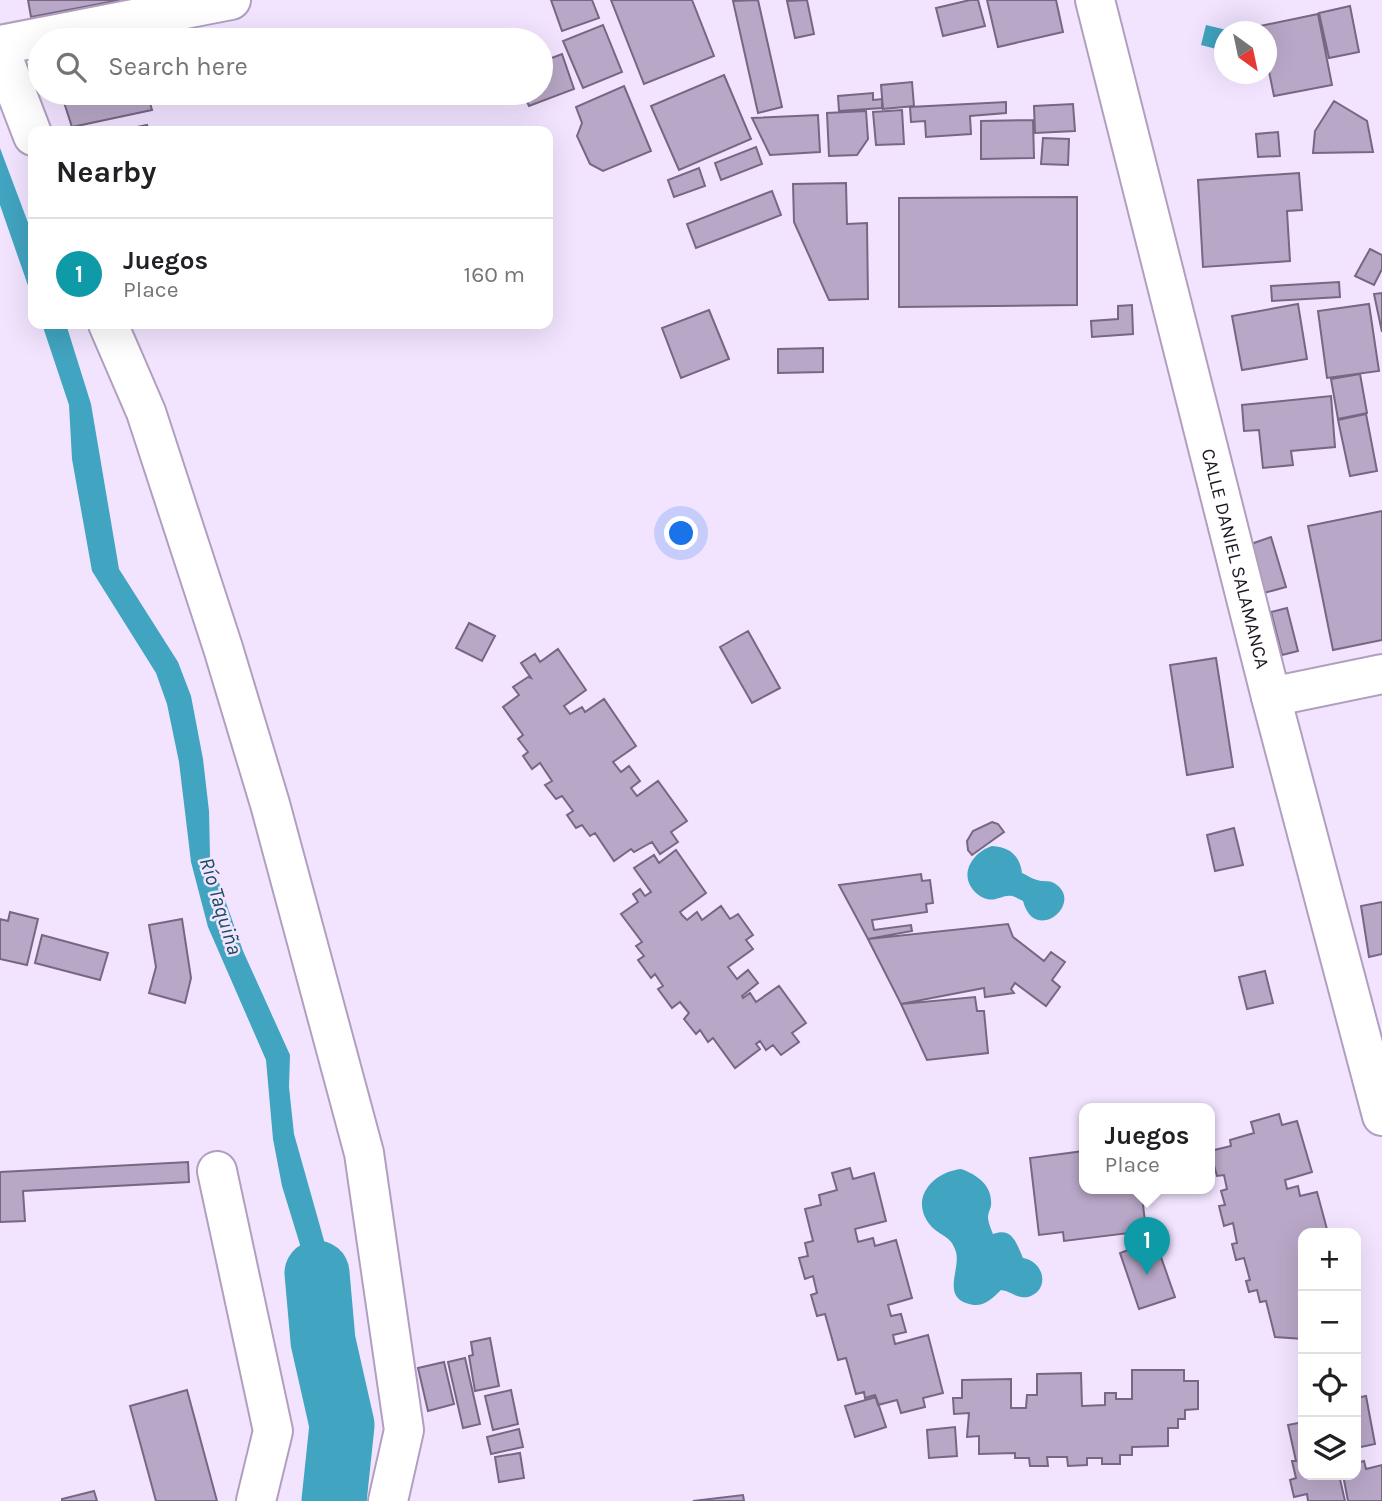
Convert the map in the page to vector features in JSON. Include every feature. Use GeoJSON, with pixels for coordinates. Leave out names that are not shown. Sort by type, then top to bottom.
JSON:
{"type":"FeatureCollection","features":[{"type":"Feature","properties":{"kind":"street"},"geometry":{"type":"LineString","coordinates":[[96,28],[231,0]]}},
{"type":"Feature","properties":{"kind":"street","name":"CALLE DANIEL SALAMANCA"},"geometry":{"type":"LineString","coordinates":[[1095,0],[1271,697],[1380,1097]]}},
{"type":"Feature","properties":{"kind":"street"},"geometry":{"type":"LineString","coordinates":[[28,42],[0,48],[29,126]]}},
{"type":"Feature","properties":{"kind":"street"},"geometry":{"type":"LineString","coordinates":[[110,329],[146,411],[223,648],[270,804],[364,1153],[404,1430],[388,1501]]}},
{"type":"Feature","properties":{"kind":"street"},"geometry":{"type":"LineString","coordinates":[[1271,697],[1382,674]]}},
{"type":"Feature","properties":{"kind":"street"},"geometry":{"type":"LineString","coordinates":[[217,1171],[273,1431],[256,1501]]}},
{"type":"Feature","properties":{"kind":"water"},"geometry":{"type":"Polygon","coordinates":[[[1206,25],[1214,27],[1214,48],[1201,45],[1206,25]]]}},
{"type":"Feature","properties":{"kind":"water"},"geometry":{"type":"Polygon","coordinates":[[[0,148],[28,223],[28,286],[0,205],[0,148]]]}},
{"type":"Feature","properties":{"kind":"water","name":"Río Taquiña"},"geometry":{"type":"Polygon","coordinates":[[[44,329],[68,329],[91,404],[119,569],[178,662],[191,696],[203,759],[209,811],[210,857],[243,951],[290,1055],[289,1087],[294,1134],[325,1244],[330,1317],[339,1358],[313,1366],[302,1326],[301,1248],[282,1186],[273,1139],[266,1060],[208,927],[191,862],[179,762],[167,704],[156,673],[92,571],[72,459],[69,405],[44,329]]]}},
{"type":"Feature","properties":{"kind":"water"},"geometry":{"type":"Polygon","coordinates":[[[992,846],[1004,848],[1013,854],[1022,873],[1054,883],[1062,891],[1064,900],[1055,916],[1047,920],[1037,920],[1029,914],[1023,901],[1016,897],[992,900],[976,893],[968,879],[970,865],[979,853],[992,846]]]}},
{"type":"Feature","properties":{"kind":"water"},"geometry":{"type":"Polygon","coordinates":[[[961,1169],[983,1182],[990,1193],[988,1219],[993,1234],[999,1232],[1013,1237],[1023,1258],[1036,1264],[1040,1270],[1040,1288],[1028,1297],[1001,1290],[989,1301],[974,1305],[957,1297],[954,1291],[957,1259],[954,1246],[931,1226],[922,1206],[923,1197],[933,1181],[941,1175],[961,1169]]]}},
{"type":"Feature","properties":{"kind":"building"},"geometry":{"type":"Polygon","coordinates":[[[28,0],[120,0],[31,17],[28,0]]]}},
{"type":"Feature","properties":{"kind":"building"},"geometry":{"type":"Polygon","coordinates":[[[551,0],[592,0],[599,18],[562,31],[551,0]]]}},
{"type":"Feature","properties":{"kind":"building"},"geometry":{"type":"Polygon","coordinates":[[[611,0],[692,0],[714,56],[644,84],[611,0]]]}},
{"type":"Feature","properties":{"kind":"building"},"geometry":{"type":"Polygon","coordinates":[[[758,0],[782,107],[758,113],[733,1],[758,0]]]}},
{"type":"Feature","properties":{"kind":"building"},"geometry":{"type":"Polygon","coordinates":[[[807,0],[814,34],[795,38],[787,1],[807,0]]]}},
{"type":"Feature","properties":{"kind":"building"},"geometry":{"type":"Polygon","coordinates":[[[978,0],[985,26],[943,36],[936,8],[978,0]]]}},
{"type":"Feature","properties":{"kind":"building"},"geometry":{"type":"Polygon","coordinates":[[[987,0],[1056,0],[1063,32],[998,47],[987,0]]]}},
{"type":"Feature","properties":{"kind":"building"},"geometry":{"type":"Polygon","coordinates":[[[1350,6],[1359,52],[1329,58],[1319,13],[1350,6]]]}},
{"type":"Feature","properties":{"kind":"building"},"geometry":{"type":"Polygon","coordinates":[[[1318,14],[1332,85],[1274,96],[1272,84],[1277,84],[1277,22],[1318,14]]]}},
{"type":"Feature","properties":{"kind":"building"},"geometry":{"type":"Polygon","coordinates":[[[603,25],[622,72],[583,88],[563,41],[603,25]]]}},
{"type":"Feature","properties":{"kind":"building"},"geometry":{"type":"Polygon","coordinates":[[[562,54],[574,89],[553,97],[553,57],[562,54]]]}},
{"type":"Feature","properties":{"kind":"building"},"geometry":{"type":"Polygon","coordinates":[[[724,75],[751,139],[679,170],[651,106],[724,75]]]}},
{"type":"Feature","properties":{"kind":"building"},"geometry":{"type":"Polygon","coordinates":[[[912,82],[914,106],[883,109],[881,85],[912,82]]]}},
{"type":"Feature","properties":{"kind":"building"},"geometry":{"type":"Polygon","coordinates":[[[624,86],[651,151],[603,171],[590,164],[577,136],[582,123],[576,107],[624,86]]]}},
{"type":"Feature","properties":{"kind":"building"},"geometry":{"type":"Polygon","coordinates":[[[873,93],[873,100],[882,99],[882,108],[839,111],[838,96],[873,93]]]}},
{"type":"Feature","properties":{"kind":"building"},"geometry":{"type":"Polygon","coordinates":[[[1334,101],[1367,121],[1373,152],[1313,153],[1315,131],[1334,101]]]}},
{"type":"Feature","properties":{"kind":"building"},"geometry":{"type":"Polygon","coordinates":[[[1006,102],[1006,113],[970,116],[971,134],[926,137],[925,121],[911,122],[910,107],[1006,102]]]}},
{"type":"Feature","properties":{"kind":"building"},"geometry":{"type":"Polygon","coordinates":[[[1073,104],[1075,131],[1035,133],[1034,106],[1073,104]]]}},
{"type":"Feature","properties":{"kind":"building"},"geometry":{"type":"Polygon","coordinates":[[[65,105],[151,105],[152,110],[77,126],[72,126],[65,105]]]}},
{"type":"Feature","properties":{"kind":"building"},"geometry":{"type":"Polygon","coordinates":[[[902,110],[904,144],[876,145],[873,112],[902,110]]]}},
{"type":"Feature","properties":{"kind":"building"},"geometry":{"type":"Polygon","coordinates":[[[866,111],[868,139],[857,155],[829,156],[827,113],[866,111]]]}},
{"type":"Feature","properties":{"kind":"building"},"geometry":{"type":"Polygon","coordinates":[[[818,115],[820,152],[770,155],[752,118],[818,115]]]}},
{"type":"Feature","properties":{"kind":"building"},"geometry":{"type":"Polygon","coordinates":[[[1033,120],[1034,158],[981,159],[981,121],[1033,120]]]}},
{"type":"Feature","properties":{"kind":"building"},"geometry":{"type":"Polygon","coordinates":[[[1278,132],[1280,156],[1258,157],[1256,134],[1278,132]]]}},
{"type":"Feature","properties":{"kind":"building"},"geometry":{"type":"Polygon","coordinates":[[[1043,138],[1069,139],[1068,165],[1041,164],[1043,138]]]}},
{"type":"Feature","properties":{"kind":"building"},"geometry":{"type":"Polygon","coordinates":[[[756,147],[762,164],[721,180],[715,163],[756,147]]]}},
{"type":"Feature","properties":{"kind":"building"},"geometry":{"type":"Polygon","coordinates":[[[699,168],[705,186],[674,197],[668,180],[699,168]]]}},
{"type":"Feature","properties":{"kind":"building"},"geometry":{"type":"Polygon","coordinates":[[[1299,173],[1302,210],[1287,211],[1290,261],[1203,267],[1198,180],[1299,173]]]}},
{"type":"Feature","properties":{"kind":"building"},"geometry":{"type":"Polygon","coordinates":[[[846,183],[847,224],[867,223],[868,299],[829,300],[794,222],[793,184],[846,183]]]}},
{"type":"Feature","properties":{"kind":"building"},"geometry":{"type":"Polygon","coordinates":[[[772,191],[781,215],[696,248],[687,224],[772,191]]]}},
{"type":"Feature","properties":{"kind":"building"},"geometry":{"type":"Polygon","coordinates":[[[1077,197],[1077,305],[899,307],[899,198],[1077,197]]]}},
{"type":"Feature","properties":{"kind":"building"},"geometry":{"type":"Polygon","coordinates":[[[1370,249],[1382,255],[1382,269],[1374,285],[1355,276],[1370,249]]]}},
{"type":"Feature","properties":{"kind":"building"},"geometry":{"type":"Polygon","coordinates":[[[1339,282],[1340,297],[1272,301],[1271,286],[1339,282]]]}},
{"type":"Feature","properties":{"kind":"building"},"geometry":{"type":"Polygon","coordinates":[[[1382,293],[1382,332],[1374,294],[1382,293]]]}},
{"type":"Feature","properties":{"kind":"building"},"geometry":{"type":"Polygon","coordinates":[[[1298,304],[1307,359],[1242,370],[1232,316],[1298,304]]]}},
{"type":"Feature","properties":{"kind":"building"},"geometry":{"type":"Polygon","coordinates":[[[1369,304],[1379,371],[1327,378],[1318,311],[1369,304]]]}},
{"type":"Feature","properties":{"kind":"building"},"geometry":{"type":"Polygon","coordinates":[[[1132,305],[1133,334],[1092,337],[1091,321],[1118,319],[1118,306],[1132,305]]]}},
{"type":"Feature","properties":{"kind":"building"},"geometry":{"type":"Polygon","coordinates":[[[709,310],[729,359],[681,378],[662,328],[709,310]]]}},
{"type":"Feature","properties":{"kind":"building"},"geometry":{"type":"Polygon","coordinates":[[[823,348],[823,372],[778,373],[778,349],[823,348]]]}},
{"type":"Feature","properties":{"kind":"building"},"geometry":{"type":"Polygon","coordinates":[[[1360,374],[1367,413],[1338,419],[1331,379],[1360,374]]]}},
{"type":"Feature","properties":{"kind":"building"},"geometry":{"type":"Polygon","coordinates":[[[1331,396],[1335,447],[1291,451],[1293,465],[1263,468],[1259,430],[1244,431],[1242,405],[1331,396]]]}},
{"type":"Feature","properties":{"kind":"building"},"geometry":{"type":"Polygon","coordinates":[[[1366,414],[1377,471],[1350,476],[1338,420],[1366,414]]]}},
{"type":"Feature","properties":{"kind":"building"},"geometry":{"type":"Polygon","coordinates":[[[1382,511],[1382,640],[1333,650],[1308,526],[1382,511]]]}},
{"type":"Feature","properties":{"kind":"building"},"geometry":{"type":"Polygon","coordinates":[[[1271,537],[1286,587],[1264,593],[1251,544],[1271,537]]]}},
{"type":"Feature","properties":{"kind":"building"},"geometry":{"type":"Polygon","coordinates":[[[1287,608],[1298,651],[1282,655],[1271,612],[1287,608]]]}},
{"type":"Feature","properties":{"kind":"building"},"geometry":{"type":"Polygon","coordinates":[[[469,623],[495,636],[482,661],[456,648],[469,623]]]}},
{"type":"Feature","properties":{"kind":"building"},"geometry":{"type":"Polygon","coordinates":[[[748,631],[780,688],[752,703],[720,647],[748,631]]]}},
{"type":"Feature","properties":{"kind":"building"},"geometry":{"type":"Polygon","coordinates":[[[558,649],[586,690],[564,706],[570,714],[582,707],[585,712],[604,699],[636,746],[613,762],[621,772],[629,766],[640,781],[631,788],[637,796],[658,781],[687,821],[671,832],[678,842],[660,854],[652,842],[634,852],[631,849],[614,861],[595,833],[590,836],[582,825],[576,828],[567,815],[573,811],[562,796],[556,799],[545,785],[552,781],[540,763],[532,769],[523,756],[528,752],[518,739],[523,735],[503,707],[519,695],[513,687],[528,677],[531,678],[521,663],[535,654],[540,662],[558,649]]]}},
{"type":"Feature","properties":{"kind":"building"},"geometry":{"type":"Polygon","coordinates":[[[1216,658],[1233,767],[1187,775],[1170,665],[1216,658]]]}},
{"type":"Feature","properties":{"kind":"building"},"geometry":{"type":"Polygon","coordinates":[[[992,822],[998,824],[1004,832],[972,855],[967,841],[973,831],[992,822]]]}},
{"type":"Feature","properties":{"kind":"building"},"geometry":{"type":"Polygon","coordinates":[[[1234,828],[1243,865],[1215,871],[1207,835],[1234,828]]]}},
{"type":"Feature","properties":{"kind":"building"},"geometry":{"type":"Polygon","coordinates":[[[676,850],[706,893],[680,912],[682,915],[687,920],[697,912],[702,920],[721,906],[730,919],[738,914],[753,935],[746,940],[753,949],[728,967],[737,979],[748,970],[758,983],[742,996],[743,998],[750,993],[756,1002],[779,986],[806,1023],[792,1033],[799,1042],[781,1055],[773,1045],[766,1050],[760,1041],[756,1044],[760,1049],[735,1068],[713,1038],[708,1042],[700,1030],[696,1034],[684,1019],[689,1013],[680,1002],[672,1008],[658,989],[663,986],[655,974],[651,978],[638,960],[644,956],[636,946],[642,942],[621,914],[638,902],[633,894],[640,889],[645,896],[651,892],[634,868],[654,855],[659,863],[676,850]]]}},
{"type":"Feature","properties":{"kind":"building"},"geometry":{"type":"Polygon","coordinates":[[[921,874],[922,881],[930,880],[933,903],[926,904],[927,912],[872,920],[874,930],[911,925],[912,931],[868,939],[839,885],[921,874]]]}},
{"type":"Feature","properties":{"kind":"building"},"geometry":{"type":"Polygon","coordinates":[[[1382,902],[1382,954],[1369,957],[1361,906],[1382,902]]]}},
{"type":"Feature","properties":{"kind":"building"},"geometry":{"type":"Polygon","coordinates":[[[10,912],[38,919],[27,965],[0,959],[0,919],[8,921],[10,912]]]}},
{"type":"Feature","properties":{"kind":"building"},"geometry":{"type":"Polygon","coordinates":[[[182,919],[191,978],[185,1003],[149,993],[156,967],[149,925],[182,919]]]}},
{"type":"Feature","properties":{"kind":"building"},"geometry":{"type":"Polygon","coordinates":[[[1008,924],[1013,937],[1044,961],[1051,952],[1065,962],[1052,980],[1060,987],[1046,1006],[1015,983],[1011,989],[1014,993],[985,997],[984,988],[901,1004],[868,939],[1008,924]]]}},
{"type":"Feature","properties":{"kind":"building"},"geometry":{"type":"Polygon","coordinates":[[[42,935],[108,953],[100,980],[35,963],[42,935]]]}},
{"type":"Feature","properties":{"kind":"building"},"geometry":{"type":"Polygon","coordinates":[[[1265,971],[1273,1003],[1247,1009],[1239,977],[1265,971]]]}},
{"type":"Feature","properties":{"kind":"building"},"geometry":{"type":"Polygon","coordinates":[[[975,997],[977,1011],[984,1011],[988,1053],[927,1060],[901,1004],[975,997]]]}},
{"type":"Feature","properties":{"kind":"building"},"geometry":{"type":"Polygon","coordinates":[[[1279,1114],[1282,1125],[1297,1121],[1312,1172],[1285,1180],[1287,1189],[1298,1186],[1300,1196],[1317,1192],[1327,1228],[1298,1228],[1298,1339],[1275,1337],[1266,1301],[1260,1302],[1257,1290],[1249,1292],[1246,1281],[1250,1280],[1244,1258],[1236,1260],[1232,1244],[1237,1243],[1233,1223],[1224,1226],[1219,1206],[1225,1205],[1221,1191],[1227,1189],[1224,1175],[1217,1176],[1215,1150],[1231,1146],[1230,1140],[1254,1133],[1251,1122],[1279,1114]]]}},
{"type":"Feature","properties":{"kind":"building"},"geometry":{"type":"Polygon","coordinates":[[[1079,1152],[1079,1194],[1140,1194],[1146,1231],[1064,1241],[1063,1232],[1039,1235],[1030,1158],[1079,1152]]]}},
{"type":"Feature","properties":{"kind":"building"},"geometry":{"type":"Polygon","coordinates":[[[188,1162],[189,1182],[23,1191],[25,1221],[0,1222],[0,1172],[188,1162]]]}},
{"type":"Feature","properties":{"kind":"building"},"geometry":{"type":"Polygon","coordinates":[[[850,1168],[853,1179],[874,1173],[886,1221],[855,1229],[858,1242],[873,1238],[875,1246],[896,1240],[912,1298],[888,1305],[891,1316],[901,1314],[906,1332],[893,1335],[895,1344],[928,1335],[943,1393],[923,1398],[925,1407],[901,1413],[897,1400],[878,1405],[875,1395],[865,1398],[864,1392],[856,1394],[846,1358],[838,1360],[825,1314],[817,1316],[811,1295],[817,1293],[813,1276],[805,1279],[799,1258],[808,1256],[805,1243],[813,1241],[805,1209],[821,1205],[819,1195],[837,1190],[832,1173],[850,1168]]]}},
{"type":"Feature","properties":{"kind":"building"},"geometry":{"type":"Polygon","coordinates":[[[1155,1240],[1175,1297],[1139,1309],[1120,1253],[1155,1240]]]}},
{"type":"Feature","properties":{"kind":"building"},"geometry":{"type":"Polygon","coordinates":[[[490,1338],[499,1386],[475,1391],[469,1356],[473,1355],[471,1342],[490,1338]]]}},
{"type":"Feature","properties":{"kind":"building"},"geometry":{"type":"Polygon","coordinates":[[[465,1358],[480,1424],[463,1428],[448,1362],[465,1358]]]}},
{"type":"Feature","properties":{"kind":"building"},"geometry":{"type":"Polygon","coordinates":[[[444,1362],[454,1404],[428,1411],[418,1368],[444,1362]]]}},
{"type":"Feature","properties":{"kind":"building"},"geometry":{"type":"Polygon","coordinates":[[[1132,1370],[1184,1370],[1184,1381],[1198,1381],[1198,1409],[1185,1410],[1185,1419],[1178,1419],[1178,1428],[1168,1428],[1168,1446],[1132,1447],[1132,1455],[1120,1455],[1120,1464],[1102,1464],[1102,1458],[1087,1458],[1087,1465],[1068,1466],[1067,1457],[1047,1457],[1048,1466],[1030,1466],[1029,1458],[1015,1458],[1015,1453],[979,1454],[979,1436],[967,1437],[969,1413],[954,1414],[953,1398],[962,1398],[962,1380],[1011,1379],[1011,1408],[1026,1408],[1027,1395],[1037,1395],[1037,1374],[1081,1373],[1082,1406],[1105,1405],[1105,1393],[1116,1393],[1116,1399],[1132,1399],[1132,1370]]]}},
{"type":"Feature","properties":{"kind":"building"},"geometry":{"type":"Polygon","coordinates":[[[187,1390],[217,1501],[156,1501],[130,1406],[187,1390]]]}},
{"type":"Feature","properties":{"kind":"building"},"geometry":{"type":"Polygon","coordinates":[[[511,1390],[518,1424],[493,1430],[485,1396],[511,1390]]]}},
{"type":"Feature","properties":{"kind":"building"},"geometry":{"type":"Polygon","coordinates":[[[1366,1396],[1375,1444],[1361,1447],[1361,1417],[1361,1397],[1366,1396]]]}},
{"type":"Feature","properties":{"kind":"building"},"geometry":{"type":"Polygon","coordinates":[[[876,1397],[886,1427],[855,1437],[845,1406],[876,1397]]]}},
{"type":"Feature","properties":{"kind":"building"},"geometry":{"type":"Polygon","coordinates":[[[1298,1423],[1298,1480],[1340,1480],[1345,1501],[1308,1501],[1307,1494],[1294,1497],[1290,1480],[1296,1478],[1292,1461],[1296,1461],[1288,1425],[1298,1423]]]}},
{"type":"Feature","properties":{"kind":"building"},"geometry":{"type":"Polygon","coordinates":[[[955,1427],[957,1456],[929,1458],[927,1430],[955,1427]]]}},
{"type":"Feature","properties":{"kind":"building"},"geometry":{"type":"Polygon","coordinates":[[[519,1429],[523,1447],[491,1454],[487,1437],[519,1429]]]}},
{"type":"Feature","properties":{"kind":"building"},"geometry":{"type":"Polygon","coordinates":[[[520,1453],[524,1478],[499,1482],[495,1457],[520,1453]]]}},
{"type":"Feature","properties":{"kind":"building"},"geometry":{"type":"Polygon","coordinates":[[[1364,1461],[1366,1469],[1382,1465],[1382,1501],[1348,1501],[1344,1480],[1361,1480],[1361,1462],[1364,1461]]]}},
{"type":"Feature","properties":{"kind":"building"},"geometry":{"type":"Polygon","coordinates":[[[94,1491],[97,1501],[62,1501],[62,1499],[94,1491]]]}},
{"type":"Feature","properties":{"kind":"building"},"geometry":{"type":"Polygon","coordinates":[[[743,1495],[744,1501],[693,1501],[743,1495]]]}},
{"type":"Feature","properties":{"kind":"waterway","name":"Río Taquiña"},"geometry":{"type":"LineString","coordinates":[[317,1273],[323,1341],[342,1425],[334,1501]]}},
{"type":"Feature","properties":{"kind":"place","name":"Juegos"},"geometry":{"type":"Point","coordinates":[1147,1275]}}]}
